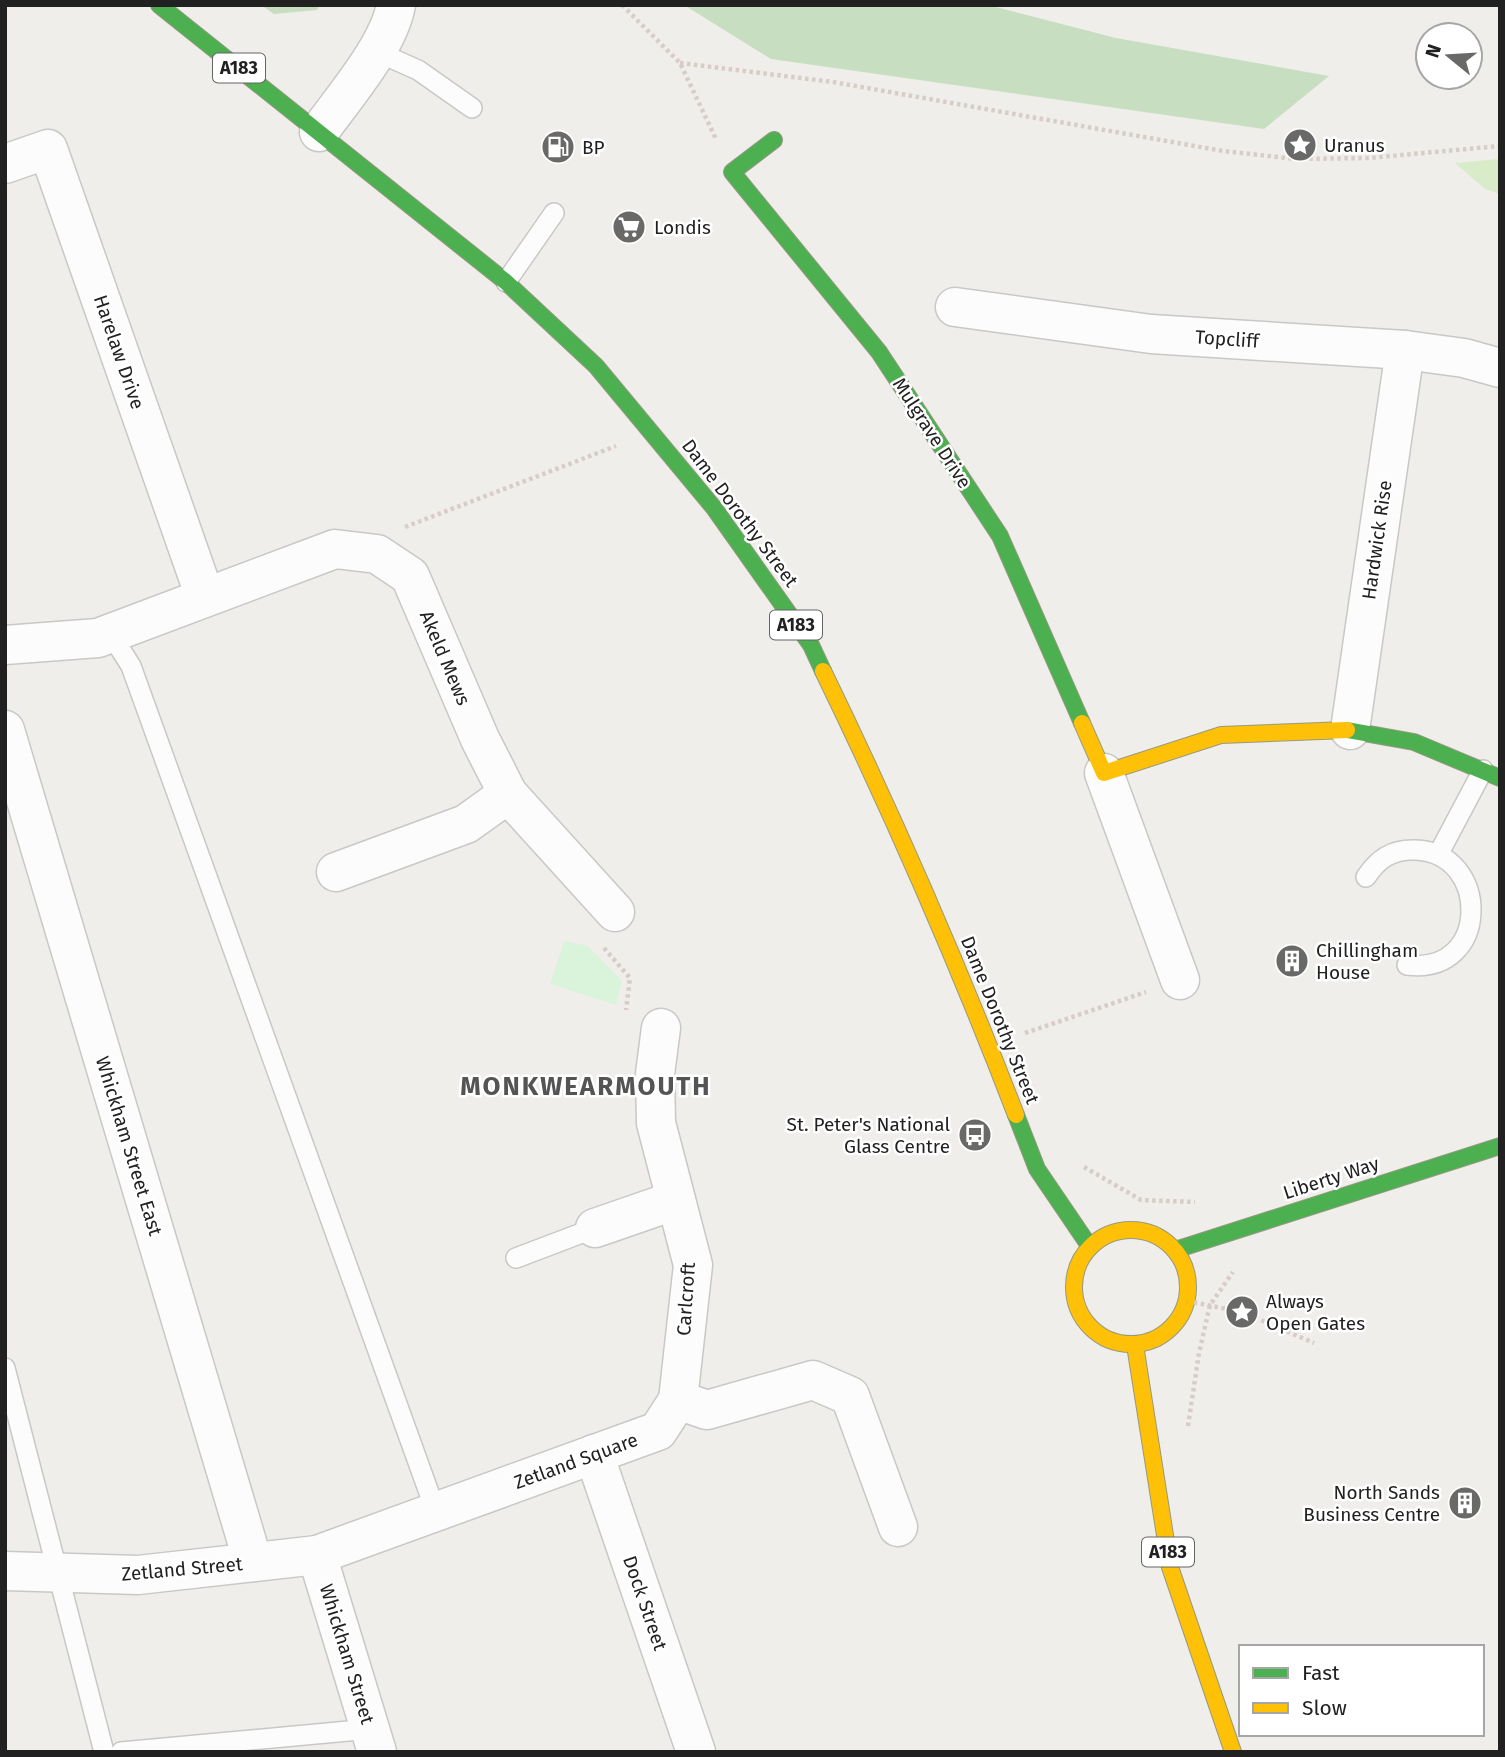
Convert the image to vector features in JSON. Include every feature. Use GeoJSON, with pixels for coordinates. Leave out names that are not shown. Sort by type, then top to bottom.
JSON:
{"type":"FeatureCollection","features":[{"type":"Feature","properties":{"kind":"main road","name":"Dame Dorothy Street"},"geometry":{"type":"LineString","coordinates":[[159,5],[506,282],[596,366],[714,508],[811,645],[895,820],[1037,1169],[1090,1247]]}},
{"type":"Feature","properties":{"kind":"main road"},"geometry":{"type":"LineString","coordinates":[[732,172],[774,140]]}},
{"type":"Feature","properties":{"kind":"main road","name":"Mulgrave Drive"},"geometry":{"type":"LineString","coordinates":[[732,172],[879,352],[1000,536],[1104,773]]}},
{"type":"Feature","properties":{"kind":"main road"},"geometry":{"type":"LineString","coordinates":[[1104,773],[1221,735],[1350,730],[1414,742],[1492,774]]}},
{"type":"Feature","properties":{"kind":"main road","name":"Liberty Way"},"geometry":{"type":"LineString","coordinates":[[1175,1250],[1500,1146]]}},
{"type":"Feature","properties":{"kind":"main road"},"geometry":{"type":"LineString","coordinates":[[1133,1231],[1160,1238],[1175,1250],[1184,1265],[1188,1283],[1187,1301],[1180,1317],[1168,1331],[1153,1340],[1135,1345],[1117,1343],[1101,1336],[1079,1311],[1074,1294],[1080,1261],[1090,1247],[1106,1236],[1133,1231]]}},
{"type":"Feature","properties":{"kind":"main road","name":"A183"},"geometry":{"type":"LineString","coordinates":[[1135,1345],[1170,1567],[1233,1752]]}},
{"type":"Feature","properties":{"kind":"street"},"geometry":{"type":"LineString","coordinates":[[319,132],[375,51],[394,16],[396,5]]}},
{"type":"Feature","properties":{"kind":"street","name":"Harelaw Drive"},"geometry":{"type":"LineString","coordinates":[[5,164],[48,149],[205,597]]}},
{"type":"Feature","properties":{"kind":"street","name":"Topcliff"},"geometry":{"type":"LineString","coordinates":[[955,307],[1151,334],[1405,350],[1464,358],[1500,368]]}},
{"type":"Feature","properties":{"kind":"street","name":"Hardwick Rise"},"geometry":{"type":"LineString","coordinates":[[1350,730],[1405,350]]}},
{"type":"Feature","properties":{"kind":"street","name":"Akeld Mews"},"geometry":{"type":"LineString","coordinates":[[5,645],[98,638],[335,549],[377,554],[410,576],[480,739],[508,794],[615,912]]}},
{"type":"Feature","properties":{"kind":"street","name":"Whickham Street East"},"geometry":{"type":"LineString","coordinates":[[5,730],[253,1562]]}},
{"type":"Feature","properties":{"kind":"street","name":"Mulgrave Drive"},"geometry":{"type":"LineString","coordinates":[[1104,773],[1180,980]]}},
{"type":"Feature","properties":{"kind":"street"},"geometry":{"type":"LineString","coordinates":[[336,872],[466,824],[508,794]]}},
{"type":"Feature","properties":{"kind":"street","name":"Carlcroft"},"geometry":{"type":"LineString","coordinates":[[661,1028],[655,1074],[656,1123],[693,1265],[678,1400]]}},
{"type":"Feature","properties":{"kind":"street"},"geometry":{"type":"LineString","coordinates":[[595,1228],[676,1200]]}},
{"type":"Feature","properties":{"kind":"street"},"geometry":{"type":"LineString","coordinates":[[678,1400],[707,1410],[813,1380],[850,1396],[898,1527]]}},
{"type":"Feature","properties":{"kind":"street","name":"Zetland Square"},"geometry":{"type":"LineString","coordinates":[[317,1555],[658,1431],[678,1400]]}},
{"type":"Feature","properties":{"kind":"street","name":"Dock Street"},"geometry":{"type":"LineString","coordinates":[[594,1454],[696,1752]]}},
{"type":"Feature","properties":{"kind":"street","name":"Zetland Street"},"geometry":{"type":"LineString","coordinates":[[5,1571],[138,1576],[317,1555]]}},
{"type":"Feature","properties":{"kind":"street","name":"Whickham Street"},"geometry":{"type":"LineString","coordinates":[[317,1555],[373,1740]]}},
{"type":"Feature","properties":{"kind":"lane"},"geometry":{"type":"LineString","coordinates":[[375,51],[418,70],[472,108]]}},
{"type":"Feature","properties":{"kind":"lane"},"geometry":{"type":"LineString","coordinates":[[506,282],[554,213]]}},
{"type":"Feature","properties":{"kind":"lane"},"geometry":{"type":"LineString","coordinates":[[110,633],[131,666],[436,1512]]}},
{"type":"Feature","properties":{"kind":"lane"},"geometry":{"type":"LineString","coordinates":[[1438,853],[1492,774]]}},
{"type":"Feature","properties":{"kind":"lane"},"geometry":{"type":"LineString","coordinates":[[1366,877],[1377,861],[1393,853],[1427,850],[1438,853],[1458,872],[1468,889],[1473,907],[1469,927],[1458,947],[1446,961],[1423,967],[1407,965]]}},
{"type":"Feature","properties":{"kind":"lane"},"geometry":{"type":"LineString","coordinates":[[516,1258],[595,1228]]}},
{"type":"Feature","properties":{"kind":"lane"},"geometry":{"type":"LineString","coordinates":[[5,1368],[104,1752]]}},
{"type":"Feature","properties":{"kind":"lane"},"geometry":{"type":"LineString","coordinates":[[121,1752],[373,1740]]}},
{"type":"Feature","properties":{"kind":"path"},"geometry":{"type":"LineString","coordinates":[[622,5],[680,64],[732,172]]}},
{"type":"Feature","properties":{"kind":"path"},"geometry":{"type":"LineString","coordinates":[[680,64],[833,82],[1223,151],[1296,159],[1368,158],[1500,146]]}},
{"type":"Feature","properties":{"kind":"path"},"geometry":{"type":"LineString","coordinates":[[377,554],[402,528],[651,432]]}},
{"type":"Feature","properties":{"kind":"path"},"geometry":{"type":"LineString","coordinates":[[615,912],[590,933],[630,978],[625,1019],[661,1028]]}},
{"type":"Feature","properties":{"kind":"path"},"geometry":{"type":"LineString","coordinates":[[988,1046],[1180,980]]}},
{"type":"Feature","properties":{"kind":"path"},"geometry":{"type":"LineString","coordinates":[[1188,1429],[1199,1353],[1210,1305],[1234,1269]]}},
{"type":"Feature","properties":{"kind":"path"},"geometry":{"type":"LineString","coordinates":[[1187,1301],[1242,1312],[1314,1343]]}},
{"type":"Feature","properties":{"kind":"green space"},"geometry":{"type":"Polygon","coordinates":[[[261,5],[320,5],[317,10],[274,14],[261,5]]]}},
{"type":"Feature","properties":{"kind":"green space"},"geometry":{"type":"Polygon","coordinates":[[[684,5],[988,5],[1116,38],[1329,76],[1264,129],[771,59],[684,5]]]}},
{"type":"Feature","properties":{"kind":"green space"},"geometry":{"type":"Polygon","coordinates":[[[1500,159],[1500,194],[1485,189],[1455,163],[1500,159]]]}},
{"type":"Feature","properties":{"kind":"green space"},"geometry":{"type":"Polygon","coordinates":[[[564,941],[588,946],[622,981],[616,1005],[550,984],[564,941]]]}},
{"type":"Feature","properties":{"kind":"traffic: fast"},"geometry":{"type":"LineString","coordinates":[[159,5],[506,282],[596,366],[714,508],[811,645],[823,671]]}},
{"type":"Feature","properties":{"kind":"traffic: fast"},"geometry":{"type":"LineString","coordinates":[[774,140],[732,172],[879,352],[1000,536],[1082,723]]}},
{"type":"Feature","properties":{"kind":"traffic: fast"},"geometry":{"type":"LineString","coordinates":[[1347,730],[1414,742],[1500,778]]}},
{"type":"Feature","properties":{"kind":"traffic: fast"},"geometry":{"type":"LineString","coordinates":[[1016,1115],[1037,1169],[1090,1247]]}},
{"type":"Feature","properties":{"kind":"traffic: fast"},"geometry":{"type":"LineString","coordinates":[[1175,1250],[1500,1146]]}},
{"type":"Feature","properties":{"kind":"traffic: slow"},"geometry":{"type":"LineString","coordinates":[[823,671],[924,891],[1016,1115]]}},
{"type":"Feature","properties":{"kind":"traffic: slow"},"geometry":{"type":"LineString","coordinates":[[1082,723],[1104,773],[1221,735],[1347,730]]}},
{"type":"Feature","properties":{"kind":"traffic: slow"},"geometry":{"type":"LineString","coordinates":[[1131,1230],[1153,1235],[1171,1247],[1183,1265],[1188,1287],[1183,1309],[1171,1327],[1153,1339],[1131,1344],[1109,1339],[1091,1327],[1079,1309],[1074,1287],[1079,1265],[1091,1247],[1109,1235],[1131,1230]]}},
{"type":"Feature","properties":{"kind":"traffic: slow"},"geometry":{"type":"LineString","coordinates":[[1135,1345],[1170,1567],[1233,1752]]}},
{"type":"Feature","properties":{"kind":"place","name":"Uranus"},"geometry":{"type":"Point","coordinates":[1300,145]}},
{"type":"Feature","properties":{"kind":"place","name":"BP"},"geometry":{"type":"Point","coordinates":[558,147]}},
{"type":"Feature","properties":{"kind":"place","name":"Londis"},"geometry":{"type":"Point","coordinates":[629,227]}},
{"type":"Feature","properties":{"kind":"place","name":"Chillingham House"},"geometry":{"type":"Point","coordinates":[1292,961]}},
{"type":"Feature","properties":{"kind":"place","name":"St. Peter's National Glass Centre"},"geometry":{"type":"Point","coordinates":[975,1135]}},
{"type":"Feature","properties":{"kind":"place","name":"Always Open Gates"},"geometry":{"type":"Point","coordinates":[1242,1312]}},
{"type":"Feature","properties":{"kind":"place","name":"North Sands Business Centre"},"geometry":{"type":"Point","coordinates":[1465,1503]}},
{"type":"Feature","properties":{"kind":"district","name":"MONKWEARMOUTH"},"geometry":{"type":"Point","coordinates":[586,1086]}}]}
